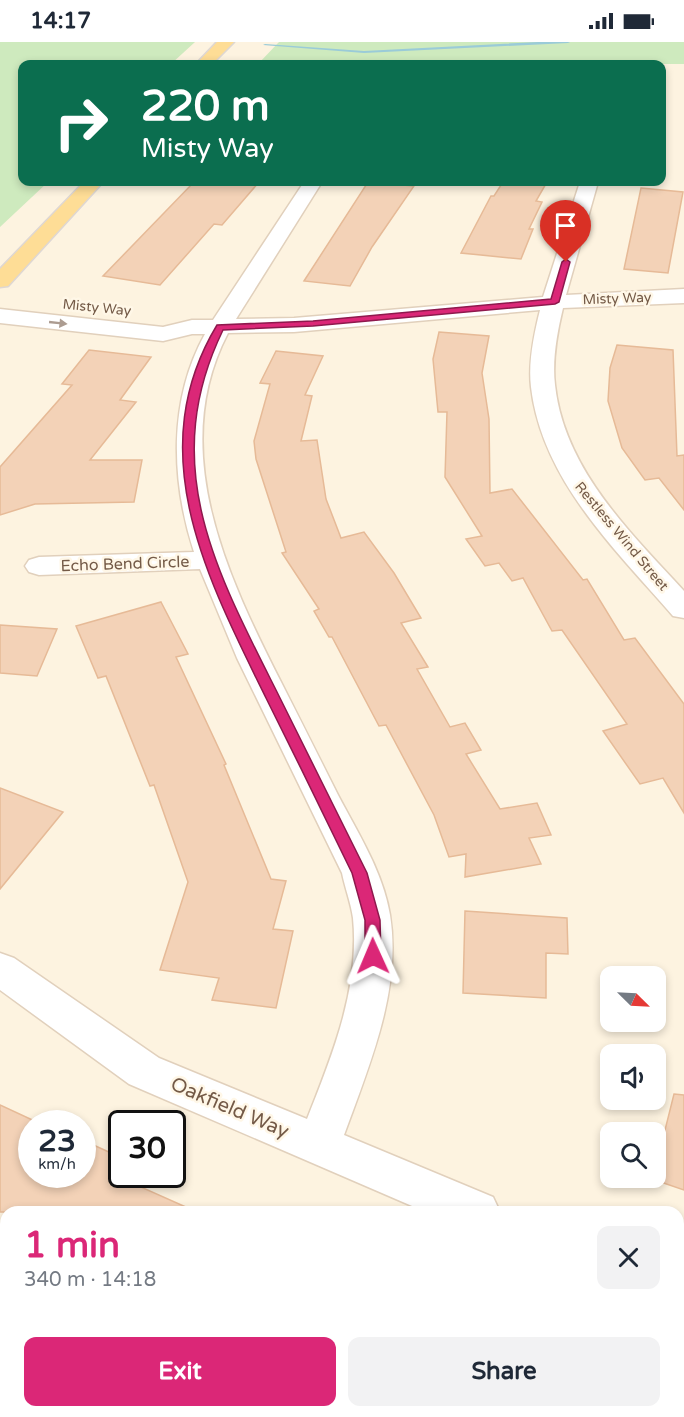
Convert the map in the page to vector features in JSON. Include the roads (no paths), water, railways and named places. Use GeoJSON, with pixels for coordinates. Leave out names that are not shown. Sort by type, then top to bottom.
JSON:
{"type":"FeatureCollection","features":[{"type":"Feature","properties":{"kind":"main road"},"geometry":{"type":"LineString","coordinates":[[208,60],[226,42]]}},
{"type":"Feature","properties":{"kind":"main road"},"geometry":{"type":"LineString","coordinates":[[0,281],[90,186]]}},
{"type":"Feature","properties":{"kind":"street"},"geometry":{"type":"LineString","coordinates":[[310,186],[206,327],[206,355],[193,398],[187,441],[191,489],[201,534],[224,600],[360,873],[372,920],[373,956],[366,1002],[354,1048],[319,1144]]}},
{"type":"Feature","properties":{"kind":"street","name":"Restless Wind Street"},"geometry":{"type":"LineString","coordinates":[[588,186],[544,344],[542,378],[548,421],[559,450],[576,480],[600,512],[684,609]]}},
{"type":"Feature","properties":{"kind":"street","name":"Misty Way"},"geometry":{"type":"LineString","coordinates":[[0,316],[162,334],[206,327],[339,322],[603,298],[684,296]]}},
{"type":"Feature","properties":{"kind":"street","name":"Misty Way"},"geometry":{"type":"LineString","coordinates":[[0,297],[177,316],[206,327]]}},
{"type":"Feature","properties":{"kind":"street","name":"Echo Bend Circle"},"geometry":{"type":"LineString","coordinates":[[39,566],[211,560]]}},
{"type":"Feature","properties":{"kind":"street","name":"Oakfield Way"},"geometry":{"type":"LineString","coordinates":[[0,969],[144,1071],[463,1206]]}},
{"type":"Feature","properties":{"kind":"waterway"},"geometry":{"type":"LineString","coordinates":[[265,45],[364,52],[568,42]]}}]}
